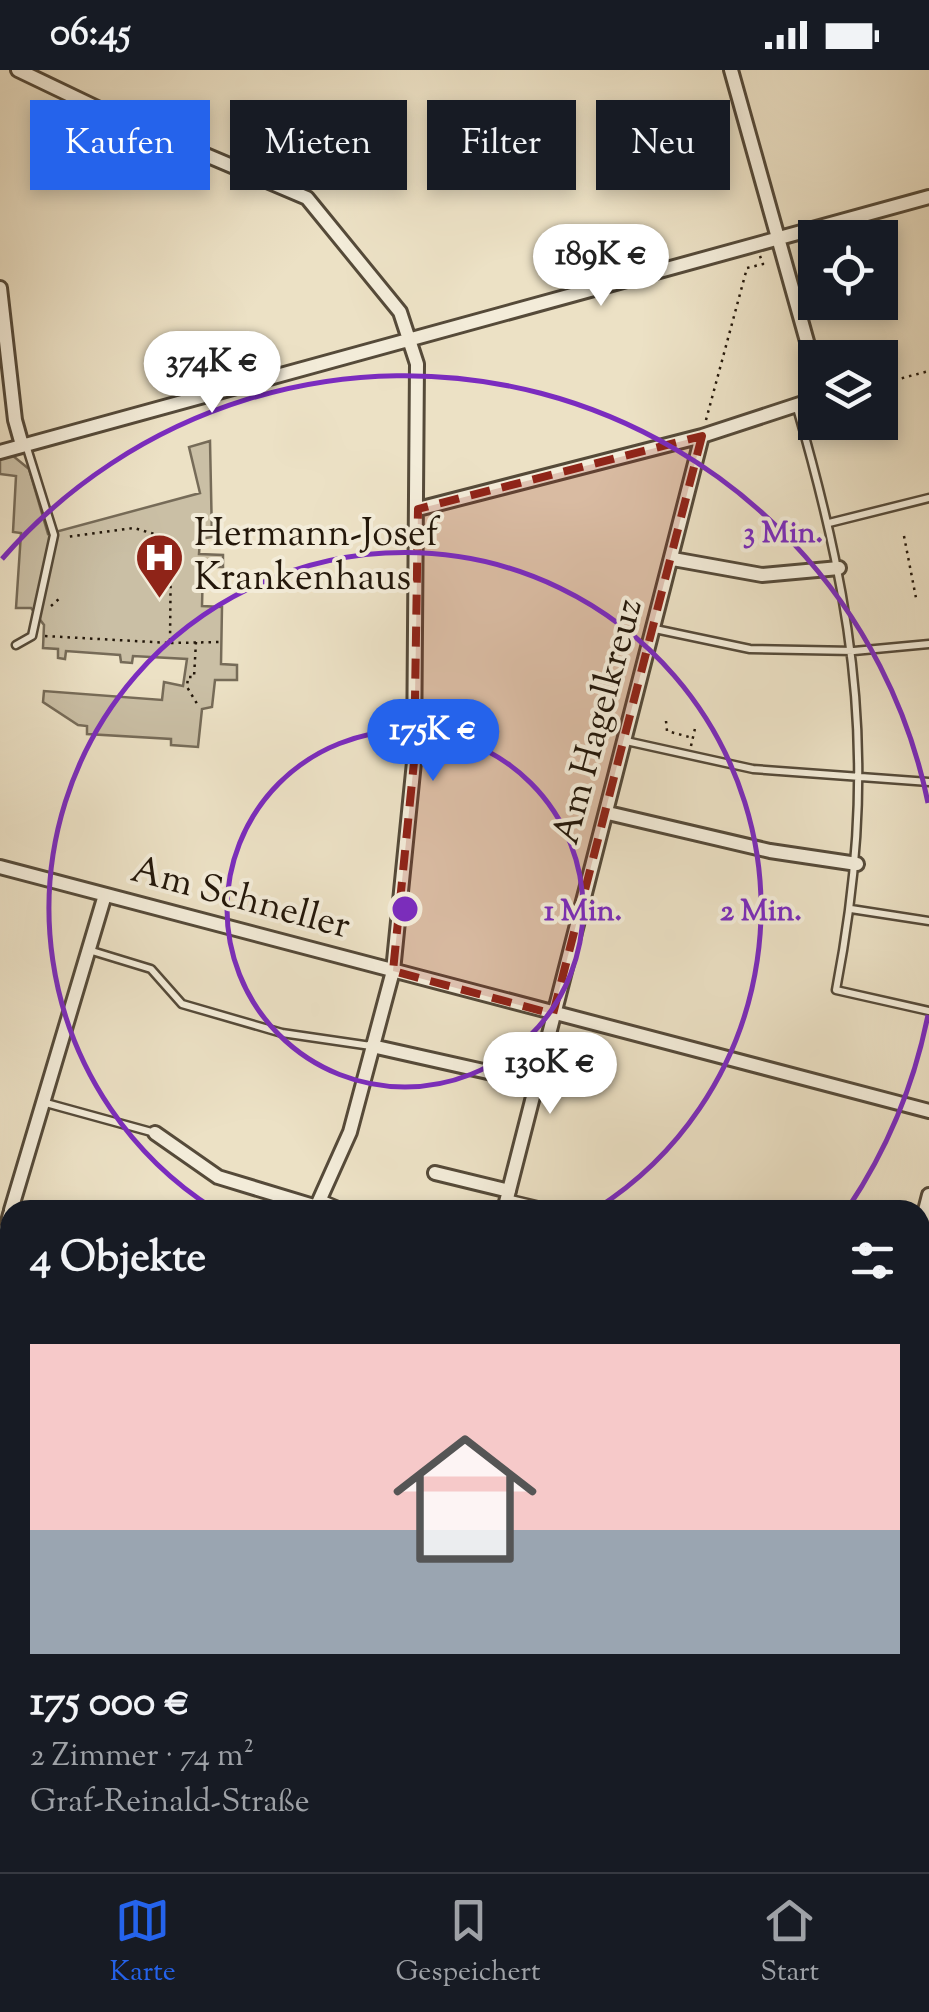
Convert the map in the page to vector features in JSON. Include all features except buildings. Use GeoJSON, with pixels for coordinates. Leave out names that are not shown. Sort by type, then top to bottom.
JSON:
{"type":"FeatureCollection","features":[{"type":"Feature","properties":{"kind":"street"},"geometry":{"type":"LineString","coordinates":[[18,70],[114,116],[307,198],[400,312],[411,338],[417,364],[414,762],[393,971],[350,1132],[321,1200]]}},
{"type":"Feature","properties":{"kind":"street"},"geometry":{"type":"LineString","coordinates":[[731,70],[807,340]]}},
{"type":"Feature","properties":{"kind":"street"},"geometry":{"type":"LineString","coordinates":[[0,452],[929,198]]}},
{"type":"Feature","properties":{"kind":"street"},"geometry":{"type":"LineString","coordinates":[[0,288],[14,420],[23,445]]}},
{"type":"Feature","properties":{"kind":"street"},"geometry":{"type":"LineString","coordinates":[[418,510],[797,408]]}},
{"type":"Feature","properties":{"kind":"street","name":"Am Hagelkreuz"},"geometry":{"type":"LineString","coordinates":[[507,1200],[702,436]]}},
{"type":"Feature","properties":{"kind":"street","name":"Am Hagelkreuz"},"geometry":{"type":"LineString","coordinates":[[673,559],[762,574],[839,568]]}},
{"type":"Feature","properties":{"kind":"street"},"geometry":{"type":"LineString","coordinates":[[608,813],[770,851],[857,864]]}},
{"type":"Feature","properties":{"kind":"street","name":"Am Schneller"},"geometry":{"type":"LineString","coordinates":[[0,867],[929,1111]]}},
{"type":"Feature","properties":{"kind":"street"},"geometry":{"type":"LineString","coordinates":[[15,1200],[92,951],[105,895]]}},
{"type":"Feature","properties":{"kind":"street"},"geometry":{"type":"LineString","coordinates":[[372,1046],[537,1082]]}},
{"type":"Feature","properties":{"kind":"street"},"geometry":{"type":"LineString","coordinates":[[156,1132],[218,1177],[297,1200]]}},
{"type":"Feature","properties":{"kind":"street"},"geometry":{"type":"LineString","coordinates":[[435,1173],[507,1200]]}},
{"type":"Feature","properties":{"kind":"lane"},"geometry":{"type":"LineString","coordinates":[[797,408],[829,522],[854,651],[861,780],[857,864],[836,990],[929,1011]]}},
{"type":"Feature","properties":{"kind":"lane"},"geometry":{"type":"LineString","coordinates":[[16,645],[32,636],[50,539],[54,535],[23,445]]}},
{"type":"Feature","properties":{"kind":"lane"},"geometry":{"type":"LineString","coordinates":[[829,522],[929,498]]}},
{"type":"Feature","properties":{"kind":"lane"},"geometry":{"type":"LineString","coordinates":[[655,629],[750,648],[854,651],[929,644]]}},
{"type":"Feature","properties":{"kind":"lane"},"geometry":{"type":"LineString","coordinates":[[626,741],[688,758],[861,780],[929,782]]}},
{"type":"Feature","properties":{"kind":"lane"},"geometry":{"type":"LineString","coordinates":[[852,909],[929,921]]}},
{"type":"Feature","properties":{"kind":"lane"},"geometry":{"type":"LineString","coordinates":[[92,951],[151,968],[182,1004],[282,1034],[372,1046]]}},
{"type":"Feature","properties":{"kind":"lane"},"geometry":{"type":"LineString","coordinates":[[46,1103],[156,1132]]}},
{"type":"Feature","properties":{"kind":"path"},"geometry":{"type":"LineString","coordinates":[[702,436],[747,268],[763,264],[758,244]]}},
{"type":"Feature","properties":{"kind":"path"},"geometry":{"type":"LineString","coordinates":[[898,379],[929,371]]}},
{"type":"Feature","properties":{"kind":"path"},"geometry":{"type":"LineString","coordinates":[[50,539],[134,528],[171,539],[170,643]]}},
{"type":"Feature","properties":{"kind":"path"},"geometry":{"type":"LineString","coordinates":[[904,536],[916,598]]}},
{"type":"Feature","properties":{"kind":"path"},"geometry":{"type":"LineString","coordinates":[[32,636],[220,642]]}},
{"type":"Feature","properties":{"kind":"path"},"geometry":{"type":"LineString","coordinates":[[196,642],[194,677],[188,677],[187,687],[199,707]]}},
{"type":"Feature","properties":{"kind":"path"},"geometry":{"type":"LineString","coordinates":[[666,720],[668,730],[693,738]]}},
{"type":"Feature","properties":{"kind":"path"},"geometry":{"type":"LineString","coordinates":[[688,758],[696,724]]}},
{"type":"Feature","properties":{"kind":"highlighted area"},"geometry":{"type":"Polygon","coordinates":[[[702,436],[553,1014],[393,971],[414,762],[418,509],[702,436]]]}},
{"type":"Feature","properties":{"kind":"shaded area"},"geometry":{"type":"Polygon","coordinates":[[[210,441],[212,537],[200,539],[199,554],[223,555],[223,567],[203,567],[202,606],[222,607],[221,664],[237,665],[237,680],[215,680],[212,707],[202,709],[198,747],[171,745],[171,739],[87,734],[87,726],[78,725],[43,702],[44,691],[162,700],[164,682],[183,686],[187,659],[133,656],[132,663],[121,662],[120,655],[66,651],[65,659],[58,658],[58,649],[43,648],[44,625],[31,608],[16,608],[21,533],[13,532],[16,476],[0,474],[0,457],[12,455],[29,469],[48,534],[200,493],[189,447],[210,441]]]}},
{"type":"Feature","properties":{"kind":"place","name":"Hermann-Josef Krankenhaus"},"geometry":{"type":"Point","coordinates":[159,600]}}]}
